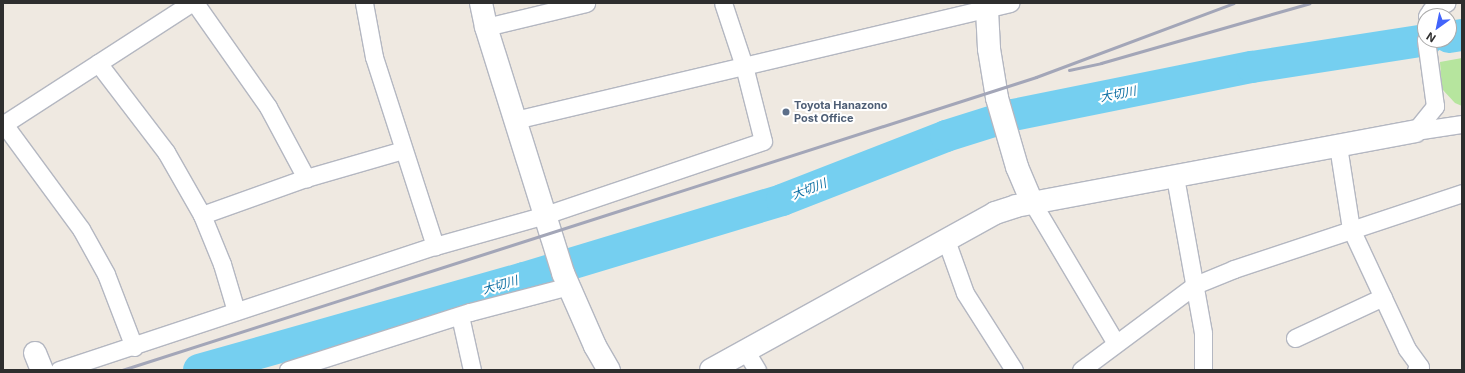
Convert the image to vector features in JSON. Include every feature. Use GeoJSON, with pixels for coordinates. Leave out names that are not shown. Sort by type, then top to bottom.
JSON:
{"type":"FeatureCollection","features":[{"type":"Feature","properties":{"kind":"street"},"geometry":{"type":"LineString","coordinates":[[134,347],[106,274],[81,230],[4,124],[141,37],[191,3]]}},
{"type":"Feature","properties":{"kind":"street"},"geometry":{"type":"LineString","coordinates":[[195,3],[268,107],[306,178]]}},
{"type":"Feature","properties":{"kind":"street"},"geometry":{"type":"LineString","coordinates":[[364,3],[374,57],[435,246]]}},
{"type":"Feature","properties":{"kind":"street"},"geometry":{"type":"LineString","coordinates":[[481,3],[486,27],[564,271],[595,346],[609,370]]}},
{"type":"Feature","properties":{"kind":"street"},"geometry":{"type":"LineString","coordinates":[[486,27],[586,3]]}},
{"type":"Feature","properties":{"kind":"street"},"geometry":{"type":"LineString","coordinates":[[59,370],[134,347],[236,311],[435,246],[545,215],[762,141],[744,66],[723,3]]}},
{"type":"Feature","properties":{"kind":"street"},"geometry":{"type":"LineString","coordinates":[[515,120],[744,66],[985,6],[1010,3]]}},
{"type":"Feature","properties":{"kind":"street"},"geometry":{"type":"LineString","coordinates":[[1435,8],[1446,3]]}},
{"type":"Feature","properties":{"kind":"street"},"geometry":{"type":"LineString","coordinates":[[985,6],[989,50],[997,98],[1017,166],[1032,202],[1115,342]]}},
{"type":"Feature","properties":{"kind":"street"},"geometry":{"type":"LineString","coordinates":[[1415,131],[1435,106],[1427,48]]}},
{"type":"Feature","properties":{"kind":"street"},"geometry":{"type":"LineString","coordinates":[[98,63],[166,152],[202,215],[222,264],[236,311]]}},
{"type":"Feature","properties":{"kind":"street"},"geometry":{"type":"LineString","coordinates":[[1435,106],[1462,124]]}},
{"type":"Feature","properties":{"kind":"street"},"geometry":{"type":"LineString","coordinates":[[711,370],[995,213],[1032,202],[1175,177],[1415,131],[1462,124]]}},
{"type":"Feature","properties":{"kind":"street"},"geometry":{"type":"LineString","coordinates":[[1338,146],[1351,229],[1407,349],[1420,369]]}},
{"type":"Feature","properties":{"kind":"street"},"geometry":{"type":"LineString","coordinates":[[202,215],[306,178],[403,150]]}},
{"type":"Feature","properties":{"kind":"street"},"geometry":{"type":"LineString","coordinates":[[1175,177],[1203,333],[1203,370]]}},
{"type":"Feature","properties":{"kind":"street"},"geometry":{"type":"LineString","coordinates":[[1081,370],[1115,342],[1195,285],[1351,229],[1462,193]]}},
{"type":"Feature","properties":{"kind":"street"},"geometry":{"type":"LineString","coordinates":[[946,240],[965,293],[1014,370]]}},
{"type":"Feature","properties":{"kind":"street"},"geometry":{"type":"LineString","coordinates":[[288,370],[460,316],[564,271]]}},
{"type":"Feature","properties":{"kind":"street"},"geometry":{"type":"LineString","coordinates":[[1295,338],[1383,297]]}},
{"type":"Feature","properties":{"kind":"street"},"geometry":{"type":"LineString","coordinates":[[460,316],[472,370]]}},
{"type":"Feature","properties":{"kind":"street"},"geometry":{"type":"LineString","coordinates":[[745,350],[757,370]]}},
{"type":"Feature","properties":{"kind":"green space"},"geometry":{"type":"Polygon","coordinates":[[[1462,58],[1462,106],[1455,103],[1442,89],[1440,62],[1462,58]]]}},
{"type":"Feature","properties":{"kind":"waterway","name":"大切川"},"geometry":{"type":"LineString","coordinates":[[1457,36],[1462,35]]}},
{"type":"Feature","properties":{"kind":"waterway","name":"大切川"},"geometry":{"type":"LineString","coordinates":[[199,370],[524,278],[782,200],[946,136],[1013,115],[1252,67],[1417,42]]}},
{"type":"Feature","properties":{"kind":"railway"},"geometry":{"type":"LineString","coordinates":[[122,370],[1036,77],[1234,3]]}},
{"type":"Feature","properties":{"kind":"railway"},"geometry":{"type":"LineString","coordinates":[[1069,70],[1101,63],[1310,3]]}},
{"type":"Feature","properties":{"kind":"place","name":"Toyota Hanazono Post Office"},"geometry":{"type":"Point","coordinates":[786,112]}}]}
